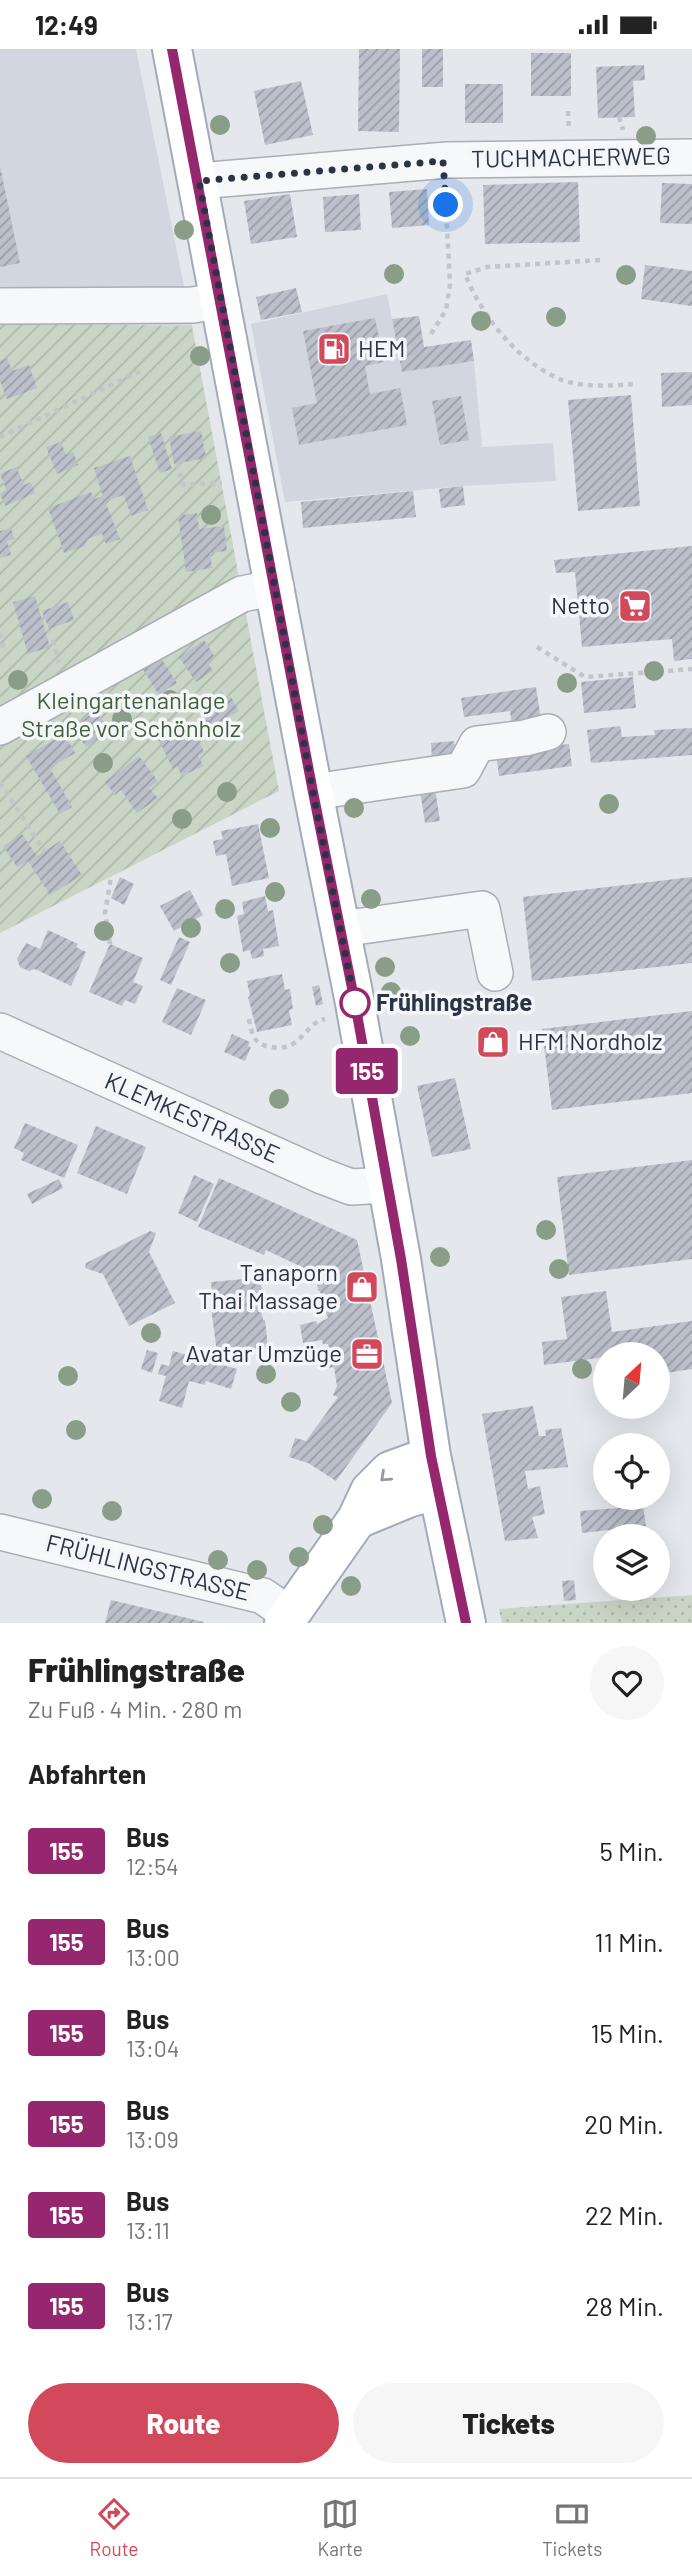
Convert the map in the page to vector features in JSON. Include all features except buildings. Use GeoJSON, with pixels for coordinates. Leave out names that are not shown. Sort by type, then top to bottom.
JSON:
{"type":"FeatureCollection","features":[{"type":"Feature","properties":{"kind":"main road"},"geometry":{"type":"LineString","coordinates":[[172,49],[338,918],[387,1185],[434,1473],[466,1623]]}},
{"type":"Feature","properties":{"kind":"main road"},"geometry":{"type":"LineString","coordinates":[[287,1619],[357,1519],[370,1491],[390,1471],[434,1473]]}},
{"type":"Feature","properties":{"kind":"street","name":"TUCHMACHERWEG"},"geometry":{"type":"LineString","coordinates":[[199,181],[443,161],[589,156],[692,157]]}},
{"type":"Feature","properties":{"kind":"street"},"geometry":{"type":"LineString","coordinates":[[0,306],[193,305],[221,300]]}},
{"type":"Feature","properties":{"kind":"street"},"geometry":{"type":"LineString","coordinates":[[0,727],[242,594],[276,587]]}},
{"type":"Feature","properties":{"kind":"street"},"geometry":{"type":"LineString","coordinates":[[313,792],[463,770],[477,744],[526,738],[548,732]]}},
{"type":"Feature","properties":{"kind":"street"},"geometry":{"type":"LineString","coordinates":[[338,918],[482,909],[495,973]]}},
{"type":"Feature","properties":{"kind":"street","name":"KLEMKESTRASSE"},"geometry":{"type":"LineString","coordinates":[[0,1031],[322,1176],[351,1187],[387,1185]]}},
{"type":"Feature","properties":{"kind":"street","name":"FRÜHLINGSTRASSE"},"geometry":{"type":"LineString","coordinates":[[0,1532],[263,1596],[287,1619]]}},
{"type":"Feature","properties":{"kind":"path"},"geometry":{"type":"LineString","coordinates":[[431,334],[446,310],[450,284],[443,161]]}},
{"type":"Feature","properties":{"kind":"path"},"geometry":{"type":"LineString","coordinates":[[600,260],[486,267],[465,274],[475,298],[503,334],[519,353],[536,365],[559,379],[611,386],[633,384]]}},
{"type":"Feature","properties":{"kind":"path"},"geometry":{"type":"LineString","coordinates":[[0,437],[145,369]]}},
{"type":"Feature","properties":{"kind":"path"},"geometry":{"type":"LineString","coordinates":[[177,463],[183,485],[226,483]]}},
{"type":"Feature","properties":{"kind":"path"},"geometry":{"type":"LineString","coordinates":[[0,633],[3,648],[0,649]]}},
{"type":"Feature","properties":{"kind":"path"},"geometry":{"type":"LineString","coordinates":[[537,647],[585,677],[692,669]]}},
{"type":"Feature","properties":{"kind":"path"},"geometry":{"type":"LineString","coordinates":[[0,782],[44,851]]}},
{"type":"Feature","properties":{"kind":"path"},"geometry":{"type":"LineString","coordinates":[[110,944],[105,913],[111,877]]}},
{"type":"Feature","properties":{"kind":"path"},"geometry":{"type":"LineString","coordinates":[[249,1019],[253,1038],[261,1045],[279,1049],[307,1034],[317,1020],[329,1018]]}},
{"type":"Feature","properties":{"kind":"shaded area"},"geometry":{"type":"Polygon","coordinates":[[[0,49],[136,49],[192,326],[0,323],[0,49]]]}},
{"type":"Feature","properties":{"kind":"shaded area"},"geometry":{"type":"Polygon","coordinates":[[[387,294],[402,372],[474,361],[482,447],[553,443],[556,481],[463,486],[285,502],[251,324],[387,294]]]}},
{"type":"Feature","properties":{"kind":"green space","name":"Kleingartenanlage Straße vor Schönholz"},"geometry":{"type":"Polygon","coordinates":[[[0,323],[192,326],[279,791],[0,933],[0,323]]]}},
{"type":"Feature","properties":{"kind":"green space"},"geometry":{"type":"Polygon","coordinates":[[[692,1595],[692,1623],[502,1623],[499,1609],[609,1601],[670,1601],[670,1597],[692,1595]]]}},
{"type":"Feature","properties":{"kind":"bus line","name":"155"},"geometry":{"type":"LineString","coordinates":[[172,49],[355,1003],[401,1259],[431,1456],[466,1623]]}},
{"type":"Feature","properties":{"kind":"place","name":"HEM"},"geometry":{"type":"Point","coordinates":[334,349]}},
{"type":"Feature","properties":{"kind":"place","name":"Netto"},"geometry":{"type":"Point","coordinates":[635,606]}},
{"type":"Feature","properties":{"kind":"place","name":"Frühlingstraße"},"geometry":{"type":"Point","coordinates":[355,1003]}},
{"type":"Feature","properties":{"kind":"place","name":"HFM Nordholz"},"geometry":{"type":"Point","coordinates":[493,1042]}},
{"type":"Feature","properties":{"kind":"place","name":"Tanaporn Thai Massage"},"geometry":{"type":"Point","coordinates":[362,1287]}},
{"type":"Feature","properties":{"kind":"place","name":"Avatar Umzüge"},"geometry":{"type":"Point","coordinates":[367,1354]}},
{"type":"Feature","properties":{"kind":"route"},"geometry":{"type":"LineString","coordinates":[[355,1003],[199,181],[443,161],[446,205]]}}]}
